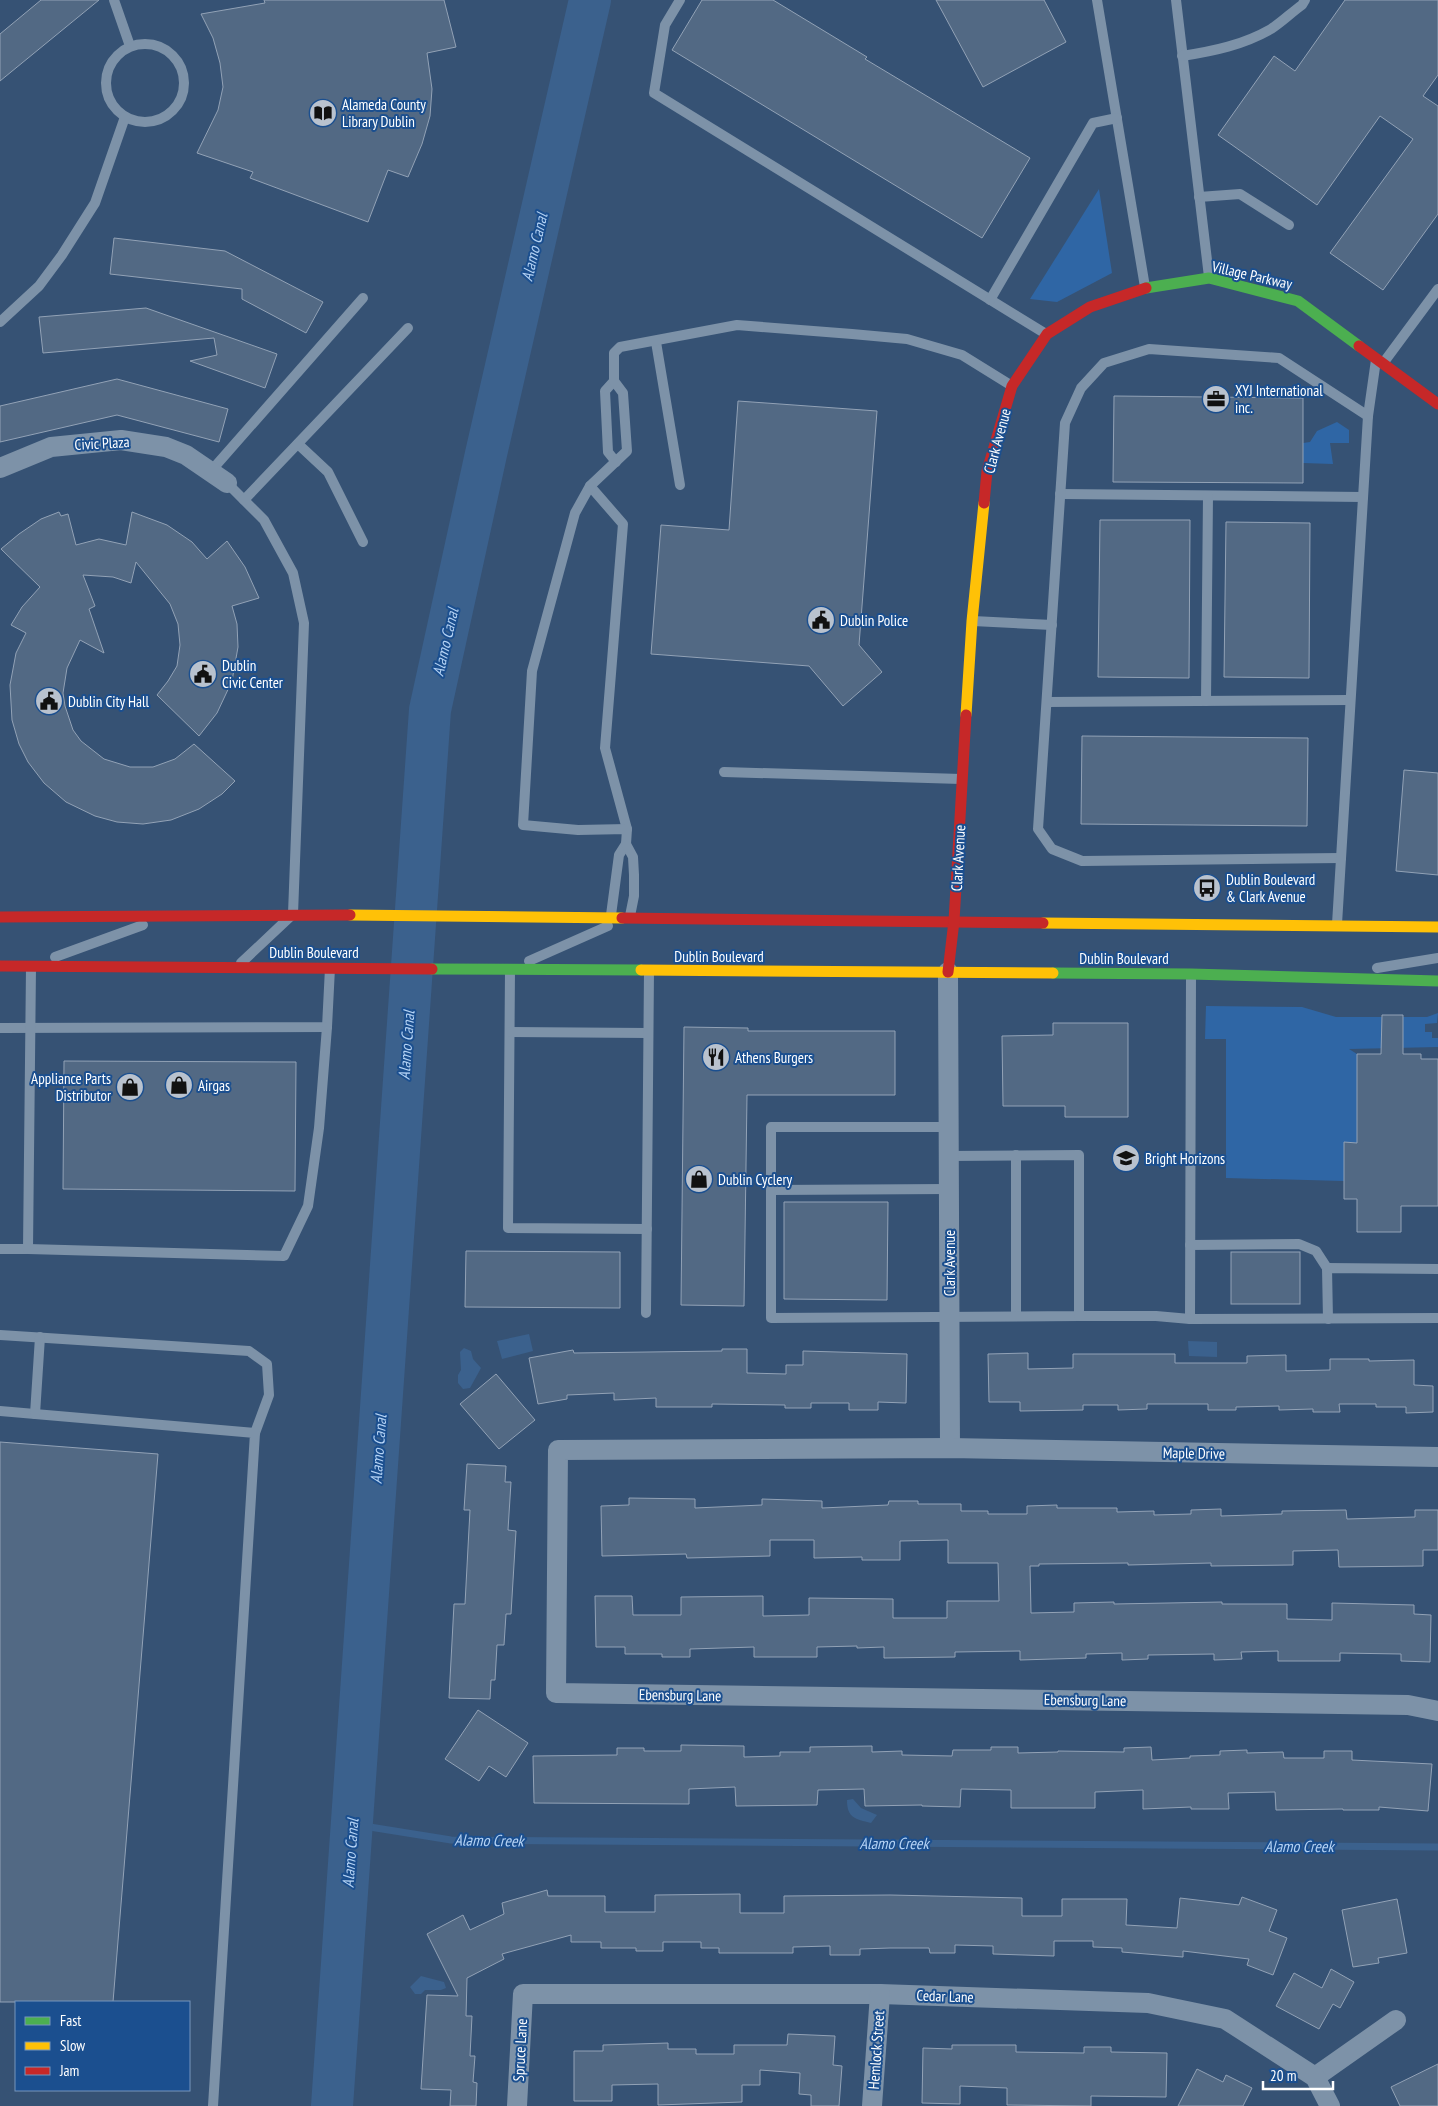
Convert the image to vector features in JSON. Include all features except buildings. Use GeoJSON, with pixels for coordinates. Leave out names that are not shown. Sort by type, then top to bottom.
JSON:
{"type":"FeatureCollection","features":[{"type":"Feature","properties":{"kind":"main road","name":"Village Parkway"},"geometry":{"type":"LineString","coordinates":[[1090,307],[1146,288],[1209,278],[1298,301],[1438,404]]}},
{"type":"Feature","properties":{"kind":"main road","name":"Clark Avenue"},"geometry":{"type":"LineString","coordinates":[[948,972],[954,921],[972,621],[987,470],[1012,386],[1047,334],[1090,307]]}},
{"type":"Feature","properties":{"kind":"main road"},"geometry":{"type":"LineString","coordinates":[[0,917],[293,914],[1438,927]]}},
{"type":"Feature","properties":{"kind":"main road","name":"Dublin Boulevard"},"geometry":{"type":"LineString","coordinates":[[0,966],[238,966],[1191,974],[1438,981]]}},
{"type":"Feature","properties":{"kind":"street","name":"Civic Plaza"},"geometry":{"type":"LineString","coordinates":[[0,468],[51,447],[121,440],[166,446],[186,455],[227,483]]}},
{"type":"Feature","properties":{"kind":"street","name":"Clark Avenue"},"geometry":{"type":"LineString","coordinates":[[948,972],[950,1448]]}},
{"type":"Feature","properties":{"kind":"street","name":"Maple Drive"},"geometry":{"type":"LineString","coordinates":[[950,1448],[1438,1457]]}},
{"type":"Feature","properties":{"kind":"street","name":"Ebensburg Lane"},"geometry":{"type":"LineString","coordinates":[[950,1448],[558,1450],[556,1693],[1398,1705],[1438,1711]]}},
{"type":"Feature","properties":{"kind":"street","name":"Cedar Lane"},"geometry":{"type":"LineString","coordinates":[[523,1994],[880,1994],[1148,2003],[1225,2019],[1315,2077],[1330,2106]]}},
{"type":"Feature","properties":{"kind":"street","name":"Spruce Lane"},"geometry":{"type":"LineString","coordinates":[[517,2106],[523,1994]]}},
{"type":"Feature","properties":{"kind":"street","name":"Hemlock Street"},"geometry":{"type":"LineString","coordinates":[[872,2106],[880,1994]]}},
{"type":"Feature","properties":{"kind":"street"},"geometry":{"type":"LineString","coordinates":[[1315,2077],[1396,2020]]}},
{"type":"Feature","properties":{"kind":"lane"},"geometry":{"type":"LineString","coordinates":[[114,0],[130,46]]}},
{"type":"Feature","properties":{"kind":"lane"},"geometry":{"type":"LineString","coordinates":[[680,0],[665,25],[654,93],[1047,334]]}},
{"type":"Feature","properties":{"kind":"lane"},"geometry":{"type":"LineString","coordinates":[[1097,0],[1146,288]]}},
{"type":"Feature","properties":{"kind":"lane"},"geometry":{"type":"LineString","coordinates":[[1176,0],[1209,278]]}},
{"type":"Feature","properties":{"kind":"lane"},"geometry":{"type":"LineString","coordinates":[[1182,56],[1240,44],[1273,28],[1305,0]]}},
{"type":"Feature","properties":{"kind":"lane"},"geometry":{"type":"LineString","coordinates":[[143,43],[156,45],[168,51],[177,60],[183,72],[184,85],[178,104],[164,118],[151,122],[138,122],[125,117],[115,110],[108,99],[105,87],[106,74],[111,62],[119,52],[130,46],[143,43]]}},
{"type":"Feature","properties":{"kind":"lane"},"geometry":{"type":"LineString","coordinates":[[0,322],[39,286],[96,203],[125,117]]}},
{"type":"Feature","properties":{"kind":"lane"},"geometry":{"type":"LineString","coordinates":[[990,300],[1093,123],[1117,118]]}},
{"type":"Feature","properties":{"kind":"lane"},"geometry":{"type":"LineString","coordinates":[[1200,197],[1240,194],[1289,225]]}},
{"type":"Feature","properties":{"kind":"lane"},"geometry":{"type":"LineString","coordinates":[[1337,926],[1368,416],[1380,360],[1438,289]]}},
{"type":"Feature","properties":{"kind":"lane"},"geometry":{"type":"LineString","coordinates":[[211,471],[363,298]]}},
{"type":"Feature","properties":{"kind":"lane"},"geometry":{"type":"LineString","coordinates":[[627,829],[578,830],[523,825],[532,671],[575,513],[590,486],[627,451],[623,393],[614,381],[614,353],[620,347],[656,342],[737,325],[907,339],[962,356],[1012,386]]}},
{"type":"Feature","properties":{"kind":"lane"},"geometry":{"type":"LineString","coordinates":[[244,500],[408,328]]}},
{"type":"Feature","properties":{"kind":"lane"},"geometry":{"type":"LineString","coordinates":[[656,342],[680,486]]}},
{"type":"Feature","properties":{"kind":"lane"},"geometry":{"type":"LineString","coordinates":[[1341,858],[1082,862],[1052,849],[1038,829],[1065,423],[1081,388],[1104,363],[1148,349],[1279,358],[1368,416]]}},
{"type":"Feature","properties":{"kind":"lane"},"geometry":{"type":"LineString","coordinates":[[614,381],[605,391],[608,452],[616,462]]}},
{"type":"Feature","properties":{"kind":"lane"},"geometry":{"type":"LineString","coordinates":[[298,444],[328,472],[363,542]]}},
{"type":"Feature","properties":{"kind":"lane"},"geometry":{"type":"LineString","coordinates":[[227,483],[264,520],[293,573],[304,622],[293,914],[238,966]]}},
{"type":"Feature","properties":{"kind":"lane"},"geometry":{"type":"LineString","coordinates":[[590,486],[623,524],[605,748],[627,829],[626,844],[619,855],[611,918]]}},
{"type":"Feature","properties":{"kind":"lane"},"geometry":{"type":"LineString","coordinates":[[1060,494],[1363,496]]}},
{"type":"Feature","properties":{"kind":"lane"},"geometry":{"type":"LineString","coordinates":[[1206,701],[1208,496]]}},
{"type":"Feature","properties":{"kind":"lane"},"geometry":{"type":"LineString","coordinates":[[972,621],[1052,625]]}},
{"type":"Feature","properties":{"kind":"lane"},"geometry":{"type":"LineString","coordinates":[[1047,702],[1350,700]]}},
{"type":"Feature","properties":{"kind":"lane"},"geometry":{"type":"LineString","coordinates":[[724,772],[962,779]]}},
{"type":"Feature","properties":{"kind":"lane"},"geometry":{"type":"LineString","coordinates":[[626,844],[633,857],[634,896],[630,917],[510,969],[508,1228],[647,1229]]}},
{"type":"Feature","properties":{"kind":"lane"},"geometry":{"type":"LineString","coordinates":[[28,1249],[31,966],[169,915]]}},
{"type":"Feature","properties":{"kind":"lane"},"geometry":{"type":"LineString","coordinates":[[1315,978],[1438,958]]}},
{"type":"Feature","properties":{"kind":"lane"},"geometry":{"type":"LineString","coordinates":[[0,1249],[284,1256],[308,1206],[319,1128],[330,967]]}},
{"type":"Feature","properties":{"kind":"lane"},"geometry":{"type":"LineString","coordinates":[[646,1313],[649,970]]}},
{"type":"Feature","properties":{"kind":"lane"},"geometry":{"type":"LineString","coordinates":[[1190,1319],[1191,974]]}},
{"type":"Feature","properties":{"kind":"lane"},"geometry":{"type":"LineString","coordinates":[[0,1028],[327,1027]]}},
{"type":"Feature","properties":{"kind":"lane"},"geometry":{"type":"LineString","coordinates":[[510,1032],[648,1033]]}},
{"type":"Feature","properties":{"kind":"lane"},"geometry":{"type":"LineString","coordinates":[[949,1127],[771,1128],[771,1318],[1016,1316],[1156,1316],[1190,1319],[1438,1318]]}},
{"type":"Feature","properties":{"kind":"lane"},"geometry":{"type":"LineString","coordinates":[[1016,1155],[1016,1316]]}},
{"type":"Feature","properties":{"kind":"lane"},"geometry":{"type":"LineString","coordinates":[[949,1156],[1079,1155],[1079,1316]]}},
{"type":"Feature","properties":{"kind":"lane"},"geometry":{"type":"LineString","coordinates":[[771,1190],[949,1189]]}},
{"type":"Feature","properties":{"kind":"lane"},"geometry":{"type":"LineString","coordinates":[[1190,1245],[1299,1244],[1316,1251],[1327,1268],[1328,1318]]}},
{"type":"Feature","properties":{"kind":"lane"},"geometry":{"type":"LineString","coordinates":[[1327,1268],[1438,1269]]}},
{"type":"Feature","properties":{"kind":"lane"},"geometry":{"type":"LineString","coordinates":[[0,1335],[249,1351],[267,1364],[269,1395],[255,1433],[213,2106]]}},
{"type":"Feature","properties":{"kind":"lane"},"geometry":{"type":"LineString","coordinates":[[35,1414],[40,1338]]}},
{"type":"Feature","properties":{"kind":"lane"},"geometry":{"type":"LineString","coordinates":[[0,1411],[255,1433]]}},
{"type":"Feature","properties":{"kind":"shaded area"},"geometry":{"type":"Polygon","coordinates":[[[1099,189],[1112,273],[1057,302],[1030,299],[1099,189]]]}},
{"type":"Feature","properties":{"kind":"shaded area"},"geometry":{"type":"Polygon","coordinates":[[[1337,422],[1349,430],[1349,443],[1330,443],[1333,464],[1303,463],[1303,443],[1310,442],[1317,431],[1337,422]]]}},
{"type":"Feature","properties":{"kind":"shaded area"},"geometry":{"type":"Polygon","coordinates":[[[1206,1006],[1302,1007],[1336,1017],[1427,1017],[1438,1013],[1437,1023],[1425,1024],[1425,1032],[1432,1032],[1432,1038],[1438,1038],[1438,1047],[1349,1049],[1357,1054],[1357,1143],[1344,1143],[1344,1181],[1226,1178],[1226,1039],[1205,1039],[1206,1006]]]}},
{"type":"Feature","properties":{"kind":"shaded area"},"geometry":{"type":"Polygon","coordinates":[[[529,1334],[533,1351],[502,1359],[497,1341],[529,1334]]]}},
{"type":"Feature","properties":{"kind":"shaded area"},"geometry":{"type":"Polygon","coordinates":[[[1188,1341],[1217,1342],[1217,1357],[1189,1356],[1188,1341]]]}},
{"type":"Feature","properties":{"kind":"shaded area"},"geometry":{"type":"Polygon","coordinates":[[[464,1348],[471,1351],[473,1359],[481,1368],[470,1388],[463,1389],[458,1383],[458,1375],[461,1370],[460,1352],[464,1348]]]}},
{"type":"Feature","properties":{"kind":"shaded area"},"geometry":{"type":"Polygon","coordinates":[[[853,1799],[861,1808],[877,1815],[871,1823],[856,1819],[850,1814],[847,1800],[853,1799]]]}},
{"type":"Feature","properties":{"kind":"shaded area"},"geometry":{"type":"Polygon","coordinates":[[[421,1976],[444,1982],[446,1988],[441,1990],[425,1990],[421,1994],[415,1994],[410,1987],[421,1976]]]}},
{"type":"Feature","properties":{"kind":"waterway","name":"Alamo Canal"},"geometry":{"type":"LineString","coordinates":[[332,2106],[430,710],[486,454],[590,0]]}},
{"type":"Feature","properties":{"kind":"waterway","name":"Alamo Creek"},"geometry":{"type":"LineString","coordinates":[[351,1824],[451,1840],[1438,1847]]}},
{"type":"Feature","properties":{"kind":"traffic: fast"},"geometry":{"type":"LineString","coordinates":[[1146,288],[1209,278],[1298,301],[1359,346]]}},
{"type":"Feature","properties":{"kind":"traffic: fast"},"geometry":{"type":"LineString","coordinates":[[432,969],[641,970]]}},
{"type":"Feature","properties":{"kind":"traffic: fast"},"geometry":{"type":"LineString","coordinates":[[1053,973],[1191,974],[1438,981]]}},
{"type":"Feature","properties":{"kind":"traffic: slow"},"geometry":{"type":"LineString","coordinates":[[966,715],[972,621],[984,503]]}},
{"type":"Feature","properties":{"kind":"traffic: slow"},"geometry":{"type":"LineString","coordinates":[[350,915],[622,918]]}},
{"type":"Feature","properties":{"kind":"traffic: slow"},"geometry":{"type":"LineString","coordinates":[[1043,923],[1438,927]]}},
{"type":"Feature","properties":{"kind":"traffic: slow"},"geometry":{"type":"LineString","coordinates":[[641,970],[1053,973]]}},
{"type":"Feature","properties":{"kind":"traffic: jam"},"geometry":{"type":"LineString","coordinates":[[984,503],[987,471],[1012,386],[1047,334],[1090,307],[1146,288]]}},
{"type":"Feature","properties":{"kind":"traffic: jam"},"geometry":{"type":"LineString","coordinates":[[1359,346],[1438,404]]}},
{"type":"Feature","properties":{"kind":"traffic: jam"},"geometry":{"type":"LineString","coordinates":[[948,972],[954,921],[966,715]]}},
{"type":"Feature","properties":{"kind":"traffic: jam"},"geometry":{"type":"LineString","coordinates":[[0,917],[350,915]]}},
{"type":"Feature","properties":{"kind":"traffic: jam"},"geometry":{"type":"LineString","coordinates":[[622,918],[1043,923]]}},
{"type":"Feature","properties":{"kind":"traffic: jam"},"geometry":{"type":"LineString","coordinates":[[0,966],[432,969]]}},
{"type":"Feature","properties":{"kind":"place","name":"Alameda County Library Dublin"},"geometry":{"type":"Point","coordinates":[323,113]}},
{"type":"Feature","properties":{"kind":"place","name":"XYJ International inc."},"geometry":{"type":"Point","coordinates":[1216,399]}},
{"type":"Feature","properties":{"kind":"place","name":"Dublin Police"},"geometry":{"type":"Point","coordinates":[821,620]}},
{"type":"Feature","properties":{"kind":"place","name":"Dublin Civic Center"},"geometry":{"type":"Point","coordinates":[203,674]}},
{"type":"Feature","properties":{"kind":"place","name":"Dublin City Hall"},"geometry":{"type":"Point","coordinates":[49,701]}},
{"type":"Feature","properties":{"kind":"place","name":"Dublin Boulevard & Clark Avenue"},"geometry":{"type":"Point","coordinates":[1207,888]}},
{"type":"Feature","properties":{"kind":"place","name":"Athens Burgers"},"geometry":{"type":"Point","coordinates":[716,1057]}},
{"type":"Feature","properties":{"kind":"place","name":"Airgas"},"geometry":{"type":"Point","coordinates":[179,1085]}},
{"type":"Feature","properties":{"kind":"place","name":"Appliance Parts Distributor"},"geometry":{"type":"Point","coordinates":[130,1087]}},
{"type":"Feature","properties":{"kind":"place","name":"Bright Horizons"},"geometry":{"type":"Point","coordinates":[1126,1158]}},
{"type":"Feature","properties":{"kind":"place","name":"Dublin Cyclery"},"geometry":{"type":"Point","coordinates":[699,1179]}}]}
